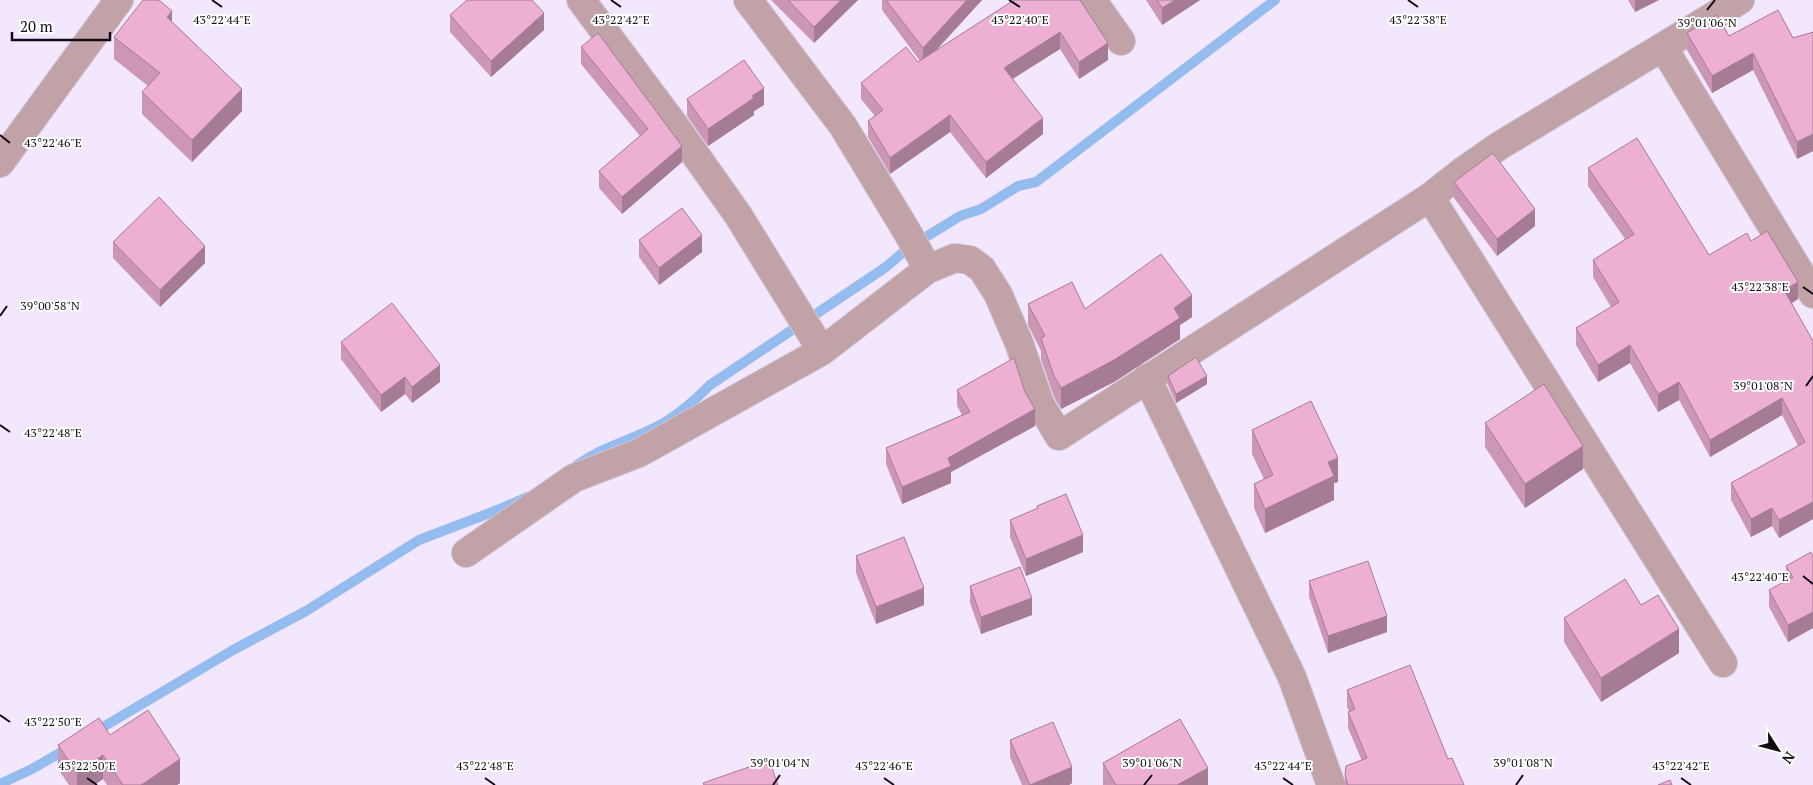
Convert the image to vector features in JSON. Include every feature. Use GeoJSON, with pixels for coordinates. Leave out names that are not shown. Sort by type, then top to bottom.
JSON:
{"type":"FeatureCollection","features":[{"type":"Feature","properties":{"kind":"street"},"geometry":{"type":"LineString","coordinates":[[0,163],[119,0]]}},
{"type":"Feature","properties":{"kind":"street"},"geometry":{"type":"LineString","coordinates":[[581,0],[675,126],[738,215],[822,350]]}},
{"type":"Feature","properties":{"kind":"street"},"geometry":{"type":"LineString","coordinates":[[748,0],[843,126],[928,269]]}},
{"type":"Feature","properties":{"kind":"street"},"geometry":{"type":"LineString","coordinates":[[1092,0],[1121,41]]}},
{"type":"Feature","properties":{"kind":"street"},"geometry":{"type":"LineString","coordinates":[[466,553],[574,478],[639,453],[822,350],[928,269],[955,258],[970,260],[982,269],[998,294],[1040,404],[1059,436],[1430,197],[1499,146],[1740,0]]}},
{"type":"Feature","properties":{"kind":"street"},"geometry":{"type":"LineString","coordinates":[[1663,47],[1813,294]]}},
{"type":"Feature","properties":{"kind":"street"},"geometry":{"type":"LineString","coordinates":[[1430,197],[1723,663]]}},
{"type":"Feature","properties":{"kind":"street"},"geometry":{"type":"LineString","coordinates":[[1147,378],[1292,677],[1332,785]]}},
{"type":"Feature","properties":{"kind":"building"},"geometry":{"type":"Polygon","coordinates":[[[143,0],[159,0],[172,11],[167,17],[242,89],[192,140],[142,92],[160,73],[114,37],[143,0]]]}},
{"type":"Feature","properties":{"kind":"building"},"geometry":{"type":"Polygon","coordinates":[[[467,0],[532,0],[544,13],[491,61],[450,15],[467,0]]]}},
{"type":"Feature","properties":{"kind":"building"},"geometry":{"type":"Polygon","coordinates":[[[788,0],[841,0],[814,27],[788,0]]]}},
{"type":"Feature","properties":{"kind":"building"},"geometry":{"type":"Polygon","coordinates":[[[886,0],[967,0],[923,48],[886,0]]]}},
{"type":"Feature","properties":{"kind":"building"},"geometry":{"type":"Polygon","coordinates":[[[1014,0],[1080,0],[1108,43],[1079,62],[1060,32],[1004,68],[1043,118],[986,162],[950,115],[890,158],[868,121],[883,110],[861,83],[906,47],[918,62],[1014,0]]]}},
{"type":"Feature","properties":{"kind":"building"},"geometry":{"type":"Polygon","coordinates":[[[1157,0],[1175,0],[1162,8],[1157,0]]]}},
{"type":"Feature","properties":{"kind":"building"},"geometry":{"type":"Polygon","coordinates":[[[1778,10],[1793,38],[1813,32],[1813,134],[1797,142],[1753,53],[1712,76],[1687,33],[1717,15],[1729,36],[1778,10]]]}},
{"type":"Feature","properties":{"kind":"building"},"geometry":{"type":"Polygon","coordinates":[[[598,33],[682,146],[622,197],[599,171],[648,129],[581,47],[598,33]]]}},
{"type":"Feature","properties":{"kind":"building"},"geometry":{"type":"Polygon","coordinates":[[[744,60],[764,88],[752,96],[754,98],[708,129],[687,99],[744,60]]]}},
{"type":"Feature","properties":{"kind":"building"},"geometry":{"type":"Polygon","coordinates":[[[1637,138],[1709,255],[1747,233],[1751,241],[1767,231],[1798,282],[1784,290],[1813,341],[1813,502],[1779,520],[1772,508],[1751,519],[1731,483],[1805,442],[1782,398],[1710,440],[1679,382],[1658,394],[1630,345],[1598,365],[1576,328],[1619,302],[1593,260],[1634,234],[1588,168],[1637,138]]]}},
{"type":"Feature","properties":{"kind":"building"},"geometry":{"type":"Polygon","coordinates":[[[1493,153],[1535,209],[1497,239],[1454,182],[1493,153]]]}},
{"type":"Feature","properties":{"kind":"building"},"geometry":{"type":"Polygon","coordinates":[[[159,197],[205,246],[160,290],[113,242],[159,197]]]}},
{"type":"Feature","properties":{"kind":"building"},"geometry":{"type":"Polygon","coordinates":[[[682,208],[702,235],[659,268],[639,240],[682,208]]]}},
{"type":"Feature","properties":{"kind":"building"},"geometry":{"type":"Polygon","coordinates":[[[1161,254],[1192,295],[1174,308],[1180,318],[1114,360],[1061,388],[1054,376],[1041,338],[1045,336],[1028,304],[1072,282],[1085,309],[1161,254]]]}},
{"type":"Feature","properties":{"kind":"building"},"geometry":{"type":"Polygon","coordinates":[[[392,303],[440,365],[412,387],[405,377],[381,395],[341,342],[392,303]]]}},
{"type":"Feature","properties":{"kind":"building"},"geometry":{"type":"Polygon","coordinates":[[[1196,357],[1207,376],[1176,394],[1168,376],[1196,357]]]}},
{"type":"Feature","properties":{"kind":"building"},"geometry":{"type":"Polygon","coordinates":[[[1014,358],[1025,392],[1035,409],[948,458],[951,466],[902,487],[886,448],[970,412],[957,390],[1014,358]]]}},
{"type":"Feature","properties":{"kind":"building"},"geometry":{"type":"Polygon","coordinates":[[[1544,384],[1583,446],[1525,484],[1485,423],[1544,384]]]}},
{"type":"Feature","properties":{"kind":"building"},"geometry":{"type":"Polygon","coordinates":[[[1311,401],[1338,458],[1328,462],[1334,476],[1265,509],[1254,484],[1273,475],[1252,430],[1311,401]]]}},
{"type":"Feature","properties":{"kind":"building"},"geometry":{"type":"Polygon","coordinates":[[[1066,494],[1083,535],[1026,559],[1010,520],[1066,494]]]}},
{"type":"Feature","properties":{"kind":"building"},"geometry":{"type":"Polygon","coordinates":[[[904,537],[924,588],[876,607],[856,556],[904,537]]]}},
{"type":"Feature","properties":{"kind":"building"},"geometry":{"type":"Polygon","coordinates":[[[1811,552],[1813,557],[1813,612],[1788,625],[1769,590],[1793,577],[1786,566],[1811,552]]]}},
{"type":"Feature","properties":{"kind":"building"},"geometry":{"type":"Polygon","coordinates":[[[1368,561],[1387,616],[1328,636],[1309,581],[1368,561]]]}},
{"type":"Feature","properties":{"kind":"building"},"geometry":{"type":"Polygon","coordinates":[[[1020,567],[1032,598],[981,617],[970,586],[1020,567]]]}},
{"type":"Feature","properties":{"kind":"building"},"geometry":{"type":"Polygon","coordinates":[[[1625,579],[1641,605],[1658,595],[1679,629],[1601,678],[1564,618],[1625,579]]]}},
{"type":"Feature","properties":{"kind":"building"},"geometry":{"type":"Polygon","coordinates":[[[1410,665],[1448,759],[1452,758],[1464,785],[1348,785],[1345,776],[1346,766],[1367,758],[1348,712],[1355,709],[1347,690],[1410,665]]]}},
{"type":"Feature","properties":{"kind":"building"},"geometry":{"type":"Polygon","coordinates":[[[148,710],[180,759],[141,785],[123,785],[103,755],[77,773],[58,745],[99,718],[110,735],[148,710]]]}},
{"type":"Feature","properties":{"kind":"building"},"geometry":{"type":"Polygon","coordinates":[[[1180,719],[1208,768],[1177,785],[1116,785],[1103,763],[1180,719]]]}},
{"type":"Feature","properties":{"kind":"building"},"geometry":{"type":"Polygon","coordinates":[[[1053,722],[1072,767],[1030,785],[1010,740],[1053,722]]]}},
{"type":"Feature","properties":{"kind":"building"},"geometry":{"type":"Polygon","coordinates":[[[769,760],[778,785],[704,785],[703,783],[769,760]]]}},
{"type":"Feature","properties":{"kind":"building"},"geometry":{"type":"Polygon","coordinates":[[[1670,780],[1672,785],[1658,785],[1670,780]]]}},
{"type":"Feature","properties":{"kind":"waterway"},"geometry":{"type":"LineString","coordinates":[[577,465],[607,448],[648,431],[672,418],[710,385],[886,267],[908,248],[960,216],[981,209],[1018,186],[1036,182],[1275,0]]}},
{"type":"Feature","properties":{"kind":"waterway"},"geometry":{"type":"LineString","coordinates":[[93,733],[233,650],[306,611],[419,540],[527,497]]}},
{"type":"Feature","properties":{"kind":"waterway"},"geometry":{"type":"LineString","coordinates":[[0,784],[32,769],[70,747]]}}]}
